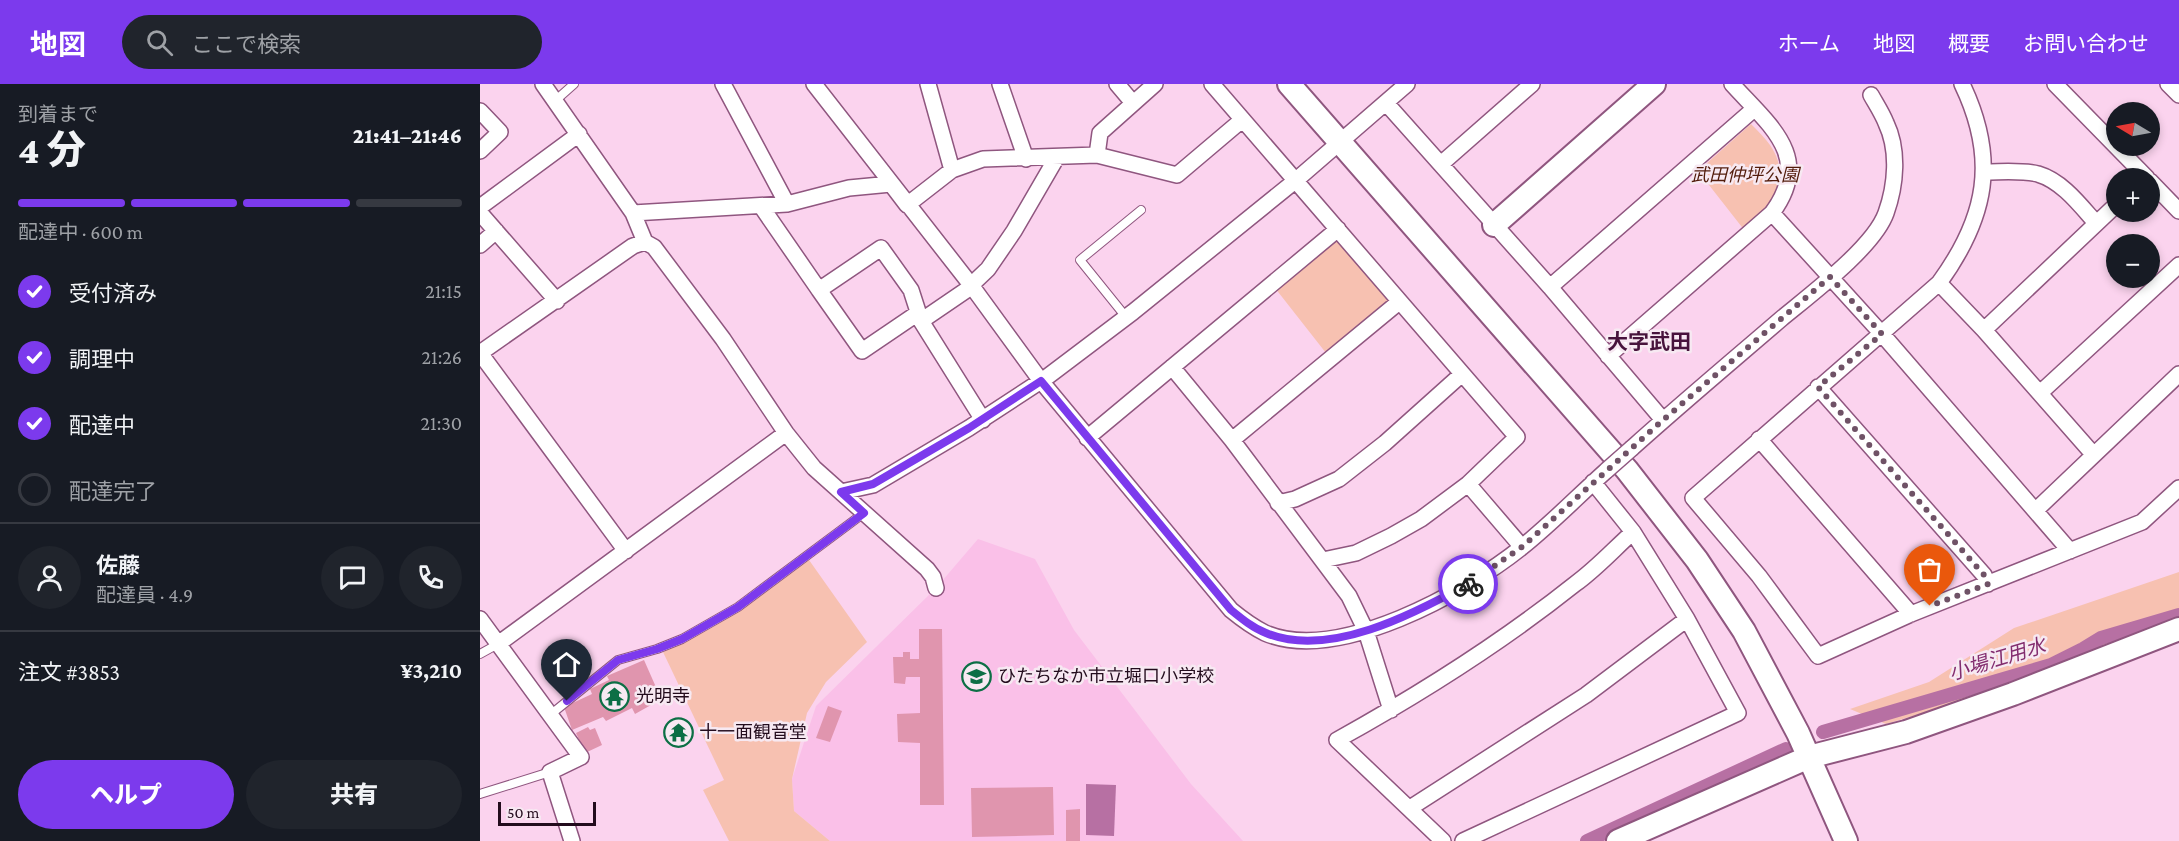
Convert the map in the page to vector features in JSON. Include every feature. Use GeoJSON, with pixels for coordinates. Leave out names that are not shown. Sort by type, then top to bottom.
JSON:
{"type":"FeatureCollection","features":[{"type":"Feature","properties":{"kind":"street"},"geometry":{"type":"LineString","coordinates":[[543,84],[633,213],[645,242],[654,247],[723,339],[786,433],[814,468],[927,569],[936,588]]}},
{"type":"Feature","properties":{"kind":"street"},"geometry":{"type":"LineString","coordinates":[[723,84],[786,204]]}},
{"type":"Feature","properties":{"kind":"street"},"geometry":{"type":"LineString","coordinates":[[814,84],[971,285],[1041,381],[1231,610],[1267,634],[1286,639],[1310,640],[1334,638],[1366,631],[1407,615],[1467,585],[1522,547],[1663,420],[1830,277],[1873,236],[1886,214],[1895,167],[1893,145],[1887,124],[1870,95]]}},
{"type":"Feature","properties":{"kind":"street"},"geometry":{"type":"LineString","coordinates":[[928,84],[952,170]]}},
{"type":"Feature","properties":{"kind":"street"},"geometry":{"type":"LineString","coordinates":[[1000,84],[1026,159]]}},
{"type":"Feature","properties":{"kind":"street"},"geometry":{"type":"LineString","coordinates":[[1117,84],[1133,102]]}},
{"type":"Feature","properties":{"kind":"street"},"geometry":{"type":"LineString","coordinates":[[1097,155],[1100,133],[1155,84]]}},
{"type":"Feature","properties":{"kind":"street"},"geometry":{"type":"LineString","coordinates":[[1212,84],[1517,437],[1468,484],[1421,519],[1356,553],[1323,560]]}},
{"type":"Feature","properties":{"kind":"street"},"geometry":{"type":"LineString","coordinates":[[1289,84],[1670,522],[1744,631],[1809,758],[1846,841]]}},
{"type":"Feature","properties":{"kind":"street"},"geometry":{"type":"LineString","coordinates":[[841,492],[873,484],[982,420],[1041,381],[1126,317],[1295,181],[1407,84]]}},
{"type":"Feature","properties":{"kind":"street"},"geometry":{"type":"LineString","coordinates":[[1441,164],[1532,84]]}},
{"type":"Feature","properties":{"kind":"street"},"geometry":{"type":"LineString","coordinates":[[1494,225],[1654,84]]}},
{"type":"Feature","properties":{"kind":"street"},"geometry":{"type":"LineString","coordinates":[[1608,356],[1772,213],[1787,188],[1790,172],[1788,155],[1780,139],[1732,84]]}},
{"type":"Feature","properties":{"kind":"street"},"geometry":{"type":"LineString","coordinates":[[1962,84],[1977,123],[1985,172],[1975,221],[1958,257],[1939,283],[1693,498],[1759,576],[1818,656],[1911,614],[2142,522],[2179,488]]}},
{"type":"Feature","properties":{"kind":"street"},"geometry":{"type":"LineString","coordinates":[[2055,84],[2136,168]]}},
{"type":"Feature","properties":{"kind":"street"},"geometry":{"type":"LineString","coordinates":[[2168,84],[2179,95]]}},
{"type":"Feature","properties":{"kind":"street"},"geometry":{"type":"LineString","coordinates":[[1386,103],[1550,287],[1663,420]]}},
{"type":"Feature","properties":{"kind":"street"},"geometry":{"type":"LineString","coordinates":[[1550,287],[1754,109]]}},
{"type":"Feature","properties":{"kind":"street"},"geometry":{"type":"LineString","coordinates":[[480,111],[500,132],[480,151]]}},
{"type":"Feature","properties":{"kind":"street"},"geometry":{"type":"LineString","coordinates":[[908,205],[952,170],[983,159],[1097,155],[1177,176],[1242,120]]}},
{"type":"Feature","properties":{"kind":"street"},"geometry":{"type":"LineString","coordinates":[[480,207],[579,134]]}},
{"type":"Feature","properties":{"kind":"street"},"geometry":{"type":"LineString","coordinates":[[761,206],[862,351],[971,285],[988,269],[1014,231],[1057,157]]}},
{"type":"Feature","properties":{"kind":"street"},"geometry":{"type":"LineString","coordinates":[[1985,172],[2038,174],[2054,182],[2071,195],[2096,223]]}},
{"type":"Feature","properties":{"kind":"street"},"geometry":{"type":"LineString","coordinates":[[633,213],[786,204],[849,188],[891,184]]}},
{"type":"Feature","properties":{"kind":"street"},"geometry":{"type":"LineString","coordinates":[[2160,192],[2179,211]]}},
{"type":"Feature","properties":{"kind":"street"},"geometry":{"type":"LineString","coordinates":[[480,213],[556,301]]}},
{"type":"Feature","properties":{"kind":"street"},"geometry":{"type":"LineString","coordinates":[[1772,213],[1882,334],[2070,551]]}},
{"type":"Feature","properties":{"kind":"street"},"geometry":{"type":"LineString","coordinates":[[1984,330],[2106,214]]}},
{"type":"Feature","properties":{"kind":"street"},"geometry":{"type":"LineString","coordinates":[[1087,438],[1338,229]]}},
{"type":"Feature","properties":{"kind":"street"},"geometry":{"type":"LineString","coordinates":[[480,245],[496,231]]}},
{"type":"Feature","properties":{"kind":"street"},"geometry":{"type":"LineString","coordinates":[[626,551],[480,353],[633,246],[645,242]]}},
{"type":"Feature","properties":{"kind":"street"},"geometry":{"type":"LineString","coordinates":[[819,290],[881,248],[910,290],[920,317],[982,420]]}},
{"type":"Feature","properties":{"kind":"street"},"geometry":{"type":"LineString","coordinates":[[2040,393],[2179,265]]}},
{"type":"Feature","properties":{"kind":"street"},"geometry":{"type":"LineString","coordinates":[[1939,283],[1984,330],[2093,454]]}},
{"type":"Feature","properties":{"kind":"street"},"geometry":{"type":"LineString","coordinates":[[1232,440],[1399,302]]}},
{"type":"Feature","properties":{"kind":"street"},"geometry":{"type":"LineString","coordinates":[[1172,367],[1232,440],[1349,596],[1366,631],[1391,710]]}},
{"type":"Feature","properties":{"kind":"street"},"geometry":{"type":"LineString","coordinates":[[1278,503],[1295,499],[1339,479],[1462,374]]}},
{"type":"Feature","properties":{"kind":"street"},"geometry":{"type":"LineString","coordinates":[[2036,510],[2179,374]]}},
{"type":"Feature","properties":{"kind":"street"},"geometry":{"type":"LineString","coordinates":[[1818,387],[1984,575],[1988,584]]}},
{"type":"Feature","properties":{"kind":"street"},"geometry":{"type":"LineString","coordinates":[[498,644],[786,433]]}},
{"type":"Feature","properties":{"kind":"street"},"geometry":{"type":"LineString","coordinates":[[1760,439],[1911,614]]}},
{"type":"Feature","properties":{"kind":"street"},"geometry":{"type":"LineString","coordinates":[[1463,841],[1737,713],[1688,620],[1633,532],[1593,482]]}},
{"type":"Feature","properties":{"kind":"street"},"geometry":{"type":"LineString","coordinates":[[1468,484],[1522,547]]}},
{"type":"Feature","properties":{"kind":"street"},"geometry":{"type":"LineString","coordinates":[[1443,841],[1337,740],[1391,710],[1508,633],[1577,583],[1633,532]]}},
{"type":"Feature","properties":{"kind":"street"},"geometry":{"type":"LineString","coordinates":[[480,620],[581,758],[550,772],[572,841]]}},
{"type":"Feature","properties":{"kind":"street"},"geometry":{"type":"LineString","coordinates":[[1410,808],[1586,695],[1688,620]]}},
{"type":"Feature","properties":{"kind":"street"},"geometry":{"type":"LineString","coordinates":[[1618,841],[1809,758],[1906,732],[1981,706],[2179,629]]}},
{"type":"Feature","properties":{"kind":"lane"},"geometry":{"type":"LineString","coordinates":[[556,100],[574,84]]}},
{"type":"Feature","properties":{"kind":"lane"},"geometry":{"type":"LineString","coordinates":[[1126,317],[1080,260],[1141,210]]}},
{"type":"Feature","properties":{"kind":"lane"},"geometry":{"type":"LineString","coordinates":[[550,715],[618,660],[682,639],[738,607],[864,513]]}},
{"type":"Feature","properties":{"kind":"lane"},"geometry":{"type":"LineString","coordinates":[[480,654],[498,644]]}},
{"type":"Feature","properties":{"kind":"lane"},"geometry":{"type":"LineString","coordinates":[[480,795],[550,772]]}},
{"type":"Feature","properties":{"kind":"shaded area","name":"ひたちなか市立堀口小学校"},"geometry":{"type":"Polygon","coordinates":[[[978,539],[1035,559],[1074,630],[1191,784],[1243,841],[830,841],[794,811],[792,779],[816,706],[936,588],[978,539]]]}},
{"type":"Feature","properties":{"kind":"shaded area"},"geometry":{"type":"Polygon","coordinates":[[[1086,784],[1116,785],[1114,836],[1086,835],[1086,784]]]}},
{"type":"Feature","properties":{"kind":"green space","name":"武田仲坪公園"},"geometry":{"type":"Polygon","coordinates":[[[1751,124],[1768,142],[1777,158],[1780,170],[1776,192],[1745,231],[1698,171],[1751,124]]]}},
{"type":"Feature","properties":{"kind":"green space"},"geometry":{"type":"Polygon","coordinates":[[[1336,238],[1389,297],[1387,304],[1326,353],[1275,288],[1336,238]]]}},
{"type":"Feature","properties":{"kind":"green space"},"geometry":{"type":"Polygon","coordinates":[[[809,560],[867,642],[826,682],[807,713],[792,779],[794,811],[830,841],[729,841],[703,790],[724,780],[663,652],[713,627],[809,560]]]}},
{"type":"Feature","properties":{"kind":"green space"},"geometry":{"type":"Polygon","coordinates":[[[2179,572],[2179,623],[2007,688],[1886,724],[1850,709],[1929,682],[2014,628],[2179,572]]]}},
{"type":"Feature","properties":{"kind":"building"},"geometry":{"type":"Polygon","coordinates":[[[919,629],[942,629],[944,805],[920,805],[920,743],[898,742],[897,714],[920,713],[920,677],[906,677],[905,684],[894,683],[893,657],[903,657],[903,652],[910,652],[910,659],[919,659],[919,629]]]}},
{"type":"Feature","properties":{"kind":"building"},"geometry":{"type":"Polygon","coordinates":[[[644,660],[659,694],[648,699],[651,705],[635,714],[632,708],[606,721],[603,717],[572,730],[564,707],[592,694],[590,689],[609,680],[607,676],[644,660]]]}},
{"type":"Feature","properties":{"kind":"building"},"geometry":{"type":"Polygon","coordinates":[[[828,706],[842,711],[830,742],[816,738],[828,706]]]}},
{"type":"Feature","properties":{"kind":"building"},"geometry":{"type":"Polygon","coordinates":[[[588,727],[590,730],[595,728],[602,745],[585,753],[576,733],[588,727]]]}},
{"type":"Feature","properties":{"kind":"building"},"geometry":{"type":"Polygon","coordinates":[[[1053,787],[1054,835],[972,837],[971,788],[1053,787]]]}},
{"type":"Feature","properties":{"kind":"building"},"geometry":{"type":"Polygon","coordinates":[[[1080,809],[1080,841],[1066,841],[1066,810],[1080,809]]]}},
{"type":"Feature","properties":{"kind":"waterway","name":"小場江用水"},"geometry":{"type":"LineString","coordinates":[[1823,732],[2051,665],[2101,638],[2179,615]]}},
{"type":"Feature","properties":{"kind":"waterway","name":"小場江用水"},"geometry":{"type":"LineString","coordinates":[[1587,841],[1786,749]]}},
{"type":"Feature","properties":{"kind":"way so far"},"geometry":{"type":"LineString","coordinates":[[1468,584],[1522,547],[1663,420],[1830,277],[1882,334],[1818,387],[1984,575],[1988,584],[1930,606]]}},
{"type":"Feature","properties":{"kind":"place","name":"ひたちなか市立堀口小学校"},"geometry":{"type":"Point","coordinates":[977,676]}},
{"type":"Feature","properties":{"kind":"place","name":"光明寺"},"geometry":{"type":"Point","coordinates":[615,696]}},
{"type":"Feature","properties":{"kind":"place","name":"十一面観音堂"},"geometry":{"type":"Point","coordinates":[678,732]}},
{"type":"Feature","properties":{"kind":"district","name":"大字武田"},"geometry":{"type":"Point","coordinates":[1649,342]}},
{"type":"Feature","properties":{"kind":"route"},"geometry":{"type":"LineString","coordinates":[[567,701],[618,660],[682,639],[738,607],[864,513],[841,492],[873,484],[969,428],[1041,381],[1231,610],[1267,634],[1286,639],[1310,640],[1334,638],[1366,631],[1407,615],[1468,584]]}}]}
